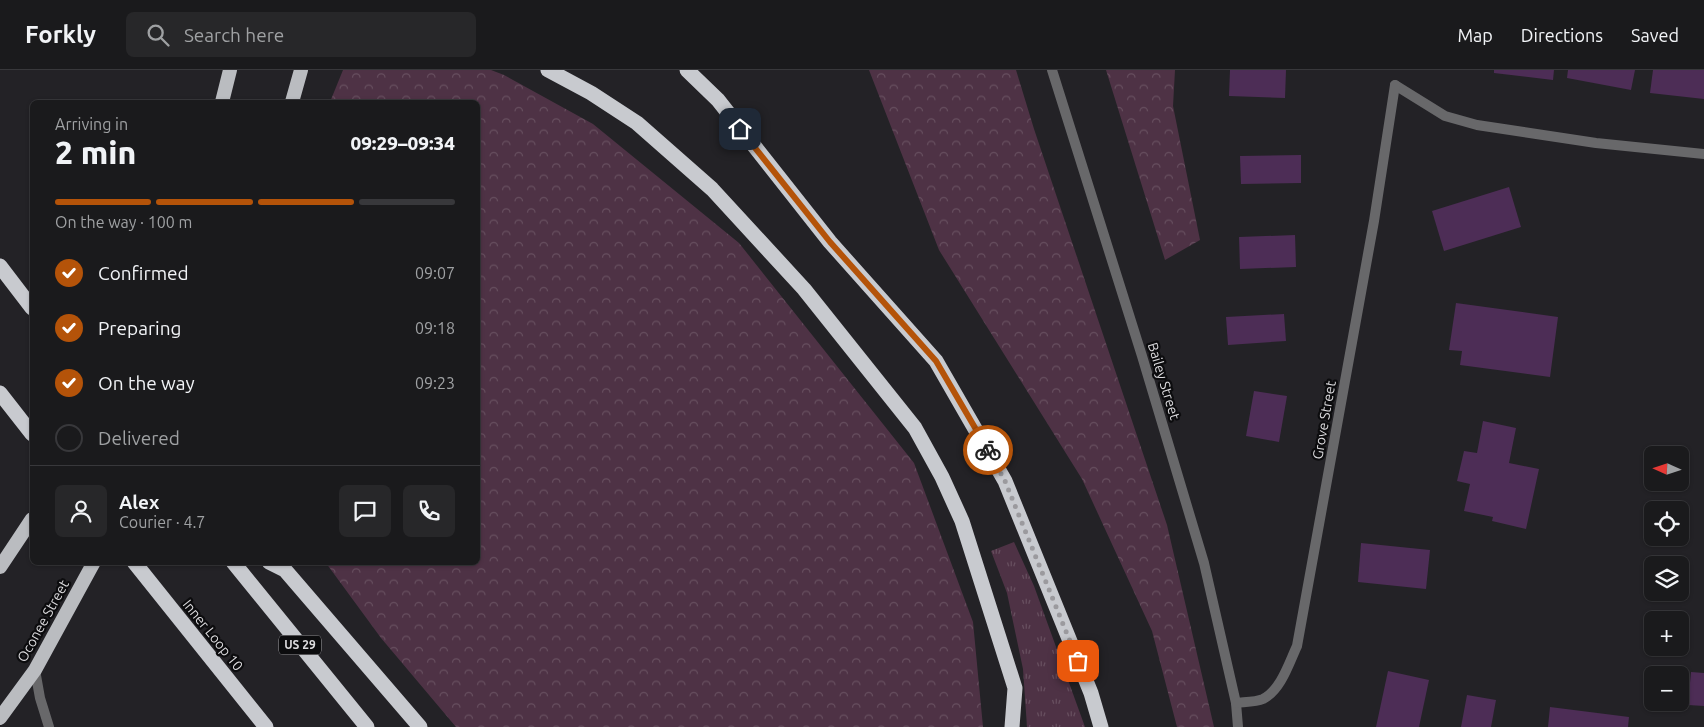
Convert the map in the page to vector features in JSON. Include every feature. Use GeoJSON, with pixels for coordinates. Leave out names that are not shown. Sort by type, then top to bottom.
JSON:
{"type":"FeatureCollection","features":[{"type":"Feature","properties":{"kind":"highway"},"geometry":{"type":"LineString","coordinates":[[222,100],[230,70]]}},
{"type":"Feature","properties":{"kind":"highway"},"geometry":{"type":"LineString","coordinates":[[293,100],[301,70]]}},
{"type":"Feature","properties":{"kind":"highway"},"geometry":{"type":"LineString","coordinates":[[548,70],[591,93],[637,123],[712,189],[804,289],[915,428],[942,477],[965,530],[1015,688],[1012,727]]}},
{"type":"Feature","properties":{"kind":"highway"},"geometry":{"type":"LineString","coordinates":[[687,70],[718,100],[830,242],[936,361],[1005,481],[1091,693],[1101,727]]}},
{"type":"Feature","properties":{"kind":"highway"},"geometry":{"type":"LineString","coordinates":[[0,266],[30,305]]}},
{"type":"Feature","properties":{"kind":"highway"},"geometry":{"type":"LineString","coordinates":[[0,393],[30,431]]}},
{"type":"Feature","properties":{"kind":"highway"},"geometry":{"type":"LineString","coordinates":[[0,567],[30,521]]}},
{"type":"Feature","properties":{"kind":"highway","name":"Oconee Street"},"geometry":{"type":"LineString","coordinates":[[0,718],[35,670],[92,565]]}},
{"type":"Feature","properties":{"kind":"highway","name":"Inner Loop 10"},"geometry":{"type":"LineString","coordinates":[[136,565],[266,727]]}},
{"type":"Feature","properties":{"kind":"highway","name":"US 29"},"geometry":{"type":"LineString","coordinates":[[235,565],[367,727]]}},
{"type":"Feature","properties":{"kind":"highway"},"geometry":{"type":"LineString","coordinates":[[275,565],[285,570],[420,727]]}},
{"type":"Feature","properties":{"kind":"street","name":"Bailey Street"},"geometry":{"type":"LineString","coordinates":[[1052,70],[1142,356],[1204,563],[1236,704]]}},
{"type":"Feature","properties":{"kind":"street","name":"Grove Street"},"geometry":{"type":"LineString","coordinates":[[1236,704],[1263,699],[1274,690],[1297,646],[1374,221],[1395,85],[1445,116],[1477,125],[1596,143],[1704,154]]}},
{"type":"Feature","properties":{"kind":"street"},"geometry":{"type":"LineString","coordinates":[[35,670],[40,698],[49,727]]}},
{"type":"Feature","properties":{"kind":"street"},"geometry":{"type":"LineString","coordinates":[[1236,704],[1238,727]]}},
{"type":"Feature","properties":{"kind":"green space"},"geometry":{"type":"Polygon","coordinates":[[[343,70],[491,70],[504,75],[593,124],[739,243],[914,463],[973,622],[983,727],[456,727],[381,638],[327,565],[480,565],[480,100],[331,100],[343,70]]]}},
{"type":"Feature","properties":{"kind":"green space"},"geometry":{"type":"Polygon","coordinates":[[[869,70],[1016,70],[1167,525],[1214,727],[1177,727],[1152,631],[1082,479],[939,250],[869,70]]]}},
{"type":"Feature","properties":{"kind":"green space"},"geometry":{"type":"Polygon","coordinates":[[[1106,70],[1175,70],[1173,106],[1200,240],[1165,260],[1106,70]]]}},
{"type":"Feature","properties":{"kind":"green space"},"geometry":{"type":"Polygon","coordinates":[[[1014,542],[1034,586],[1085,727],[1027,727],[1023,669],[1007,593],[991,551],[1014,542]]]}},
{"type":"Feature","properties":{"kind":"building"},"geometry":{"type":"Polygon","coordinates":[[[1230,70],[1286,70],[1285,98],[1229,96],[1230,70]]]}},
{"type":"Feature","properties":{"kind":"building"},"geometry":{"type":"Polygon","coordinates":[[[1494,70],[1554,70],[1553,80],[1494,73],[1494,70]]]}},
{"type":"Feature","properties":{"kind":"building"},"geometry":{"type":"Polygon","coordinates":[[[1568,70],[1635,70],[1631,90],[1567,78],[1568,70]]]}},
{"type":"Feature","properties":{"kind":"building"},"geometry":{"type":"Polygon","coordinates":[[[1653,70],[1704,70],[1704,99],[1650,93],[1653,70]]]}},
{"type":"Feature","properties":{"kind":"building"},"geometry":{"type":"Polygon","coordinates":[[[1301,155],[1301,183],[1241,184],[1240,156],[1301,155]]]}},
{"type":"Feature","properties":{"kind":"building"},"geometry":{"type":"Polygon","coordinates":[[[1509,187],[1521,227],[1444,251],[1432,211],[1509,187]]]}},
{"type":"Feature","properties":{"kind":"building"},"geometry":{"type":"Polygon","coordinates":[[[1295,235],[1296,267],[1240,269],[1239,237],[1295,235]]]}},
{"type":"Feature","properties":{"kind":"building"},"geometry":{"type":"Polygon","coordinates":[[[1456,303],[1558,317],[1550,377],[1460,365],[1462,351],[1449,350],[1456,303]]]}},
{"type":"Feature","properties":{"kind":"building"},"geometry":{"type":"Polygon","coordinates":[[[1284,314],[1286,341],[1228,345],[1226,317],[1284,314]]]}},
{"type":"Feature","properties":{"kind":"building"},"geometry":{"type":"Polygon","coordinates":[[[1254,391],[1287,396],[1279,442],[1246,436],[1254,391]]]}},
{"type":"Feature","properties":{"kind":"building"},"geometry":{"type":"Polygon","coordinates":[[[1483,421],[1516,428],[1509,463],[1539,469],[1526,529],[1492,521],[1493,517],[1464,511],[1470,484],[1457,481],[1464,451],[1477,453],[1483,421]]]}},
{"type":"Feature","properties":{"kind":"building"},"geometry":{"type":"Polygon","coordinates":[[[1361,543],[1430,550],[1426,589],[1358,582],[1361,543]]]}},
{"type":"Feature","properties":{"kind":"building"},"geometry":{"type":"Polygon","coordinates":[[[1388,671],[1429,680],[1419,727],[1376,727],[1388,671]]]}},
{"type":"Feature","properties":{"kind":"building"},"geometry":{"type":"Polygon","coordinates":[[[1691,672],[1704,673],[1704,706],[1689,705],[1691,672]]]}},
{"type":"Feature","properties":{"kind":"building"},"geometry":{"type":"Polygon","coordinates":[[[1467,695],[1496,700],[1491,727],[1461,727],[1467,695]]]}},
{"type":"Feature","properties":{"kind":"building"},"geometry":{"type":"Polygon","coordinates":[[[1550,707],[1629,717],[1628,727],[1548,727],[1550,707]]]}},
{"type":"Feature","properties":{"kind":"way so far"},"geometry":{"type":"LineString","coordinates":[[988,450],[1005,481],[1078,661]]}},
{"type":"Feature","properties":{"kind":"route"},"geometry":{"type":"LineString","coordinates":[[740,129],[830,242],[936,361],[988,450]]}}]}
